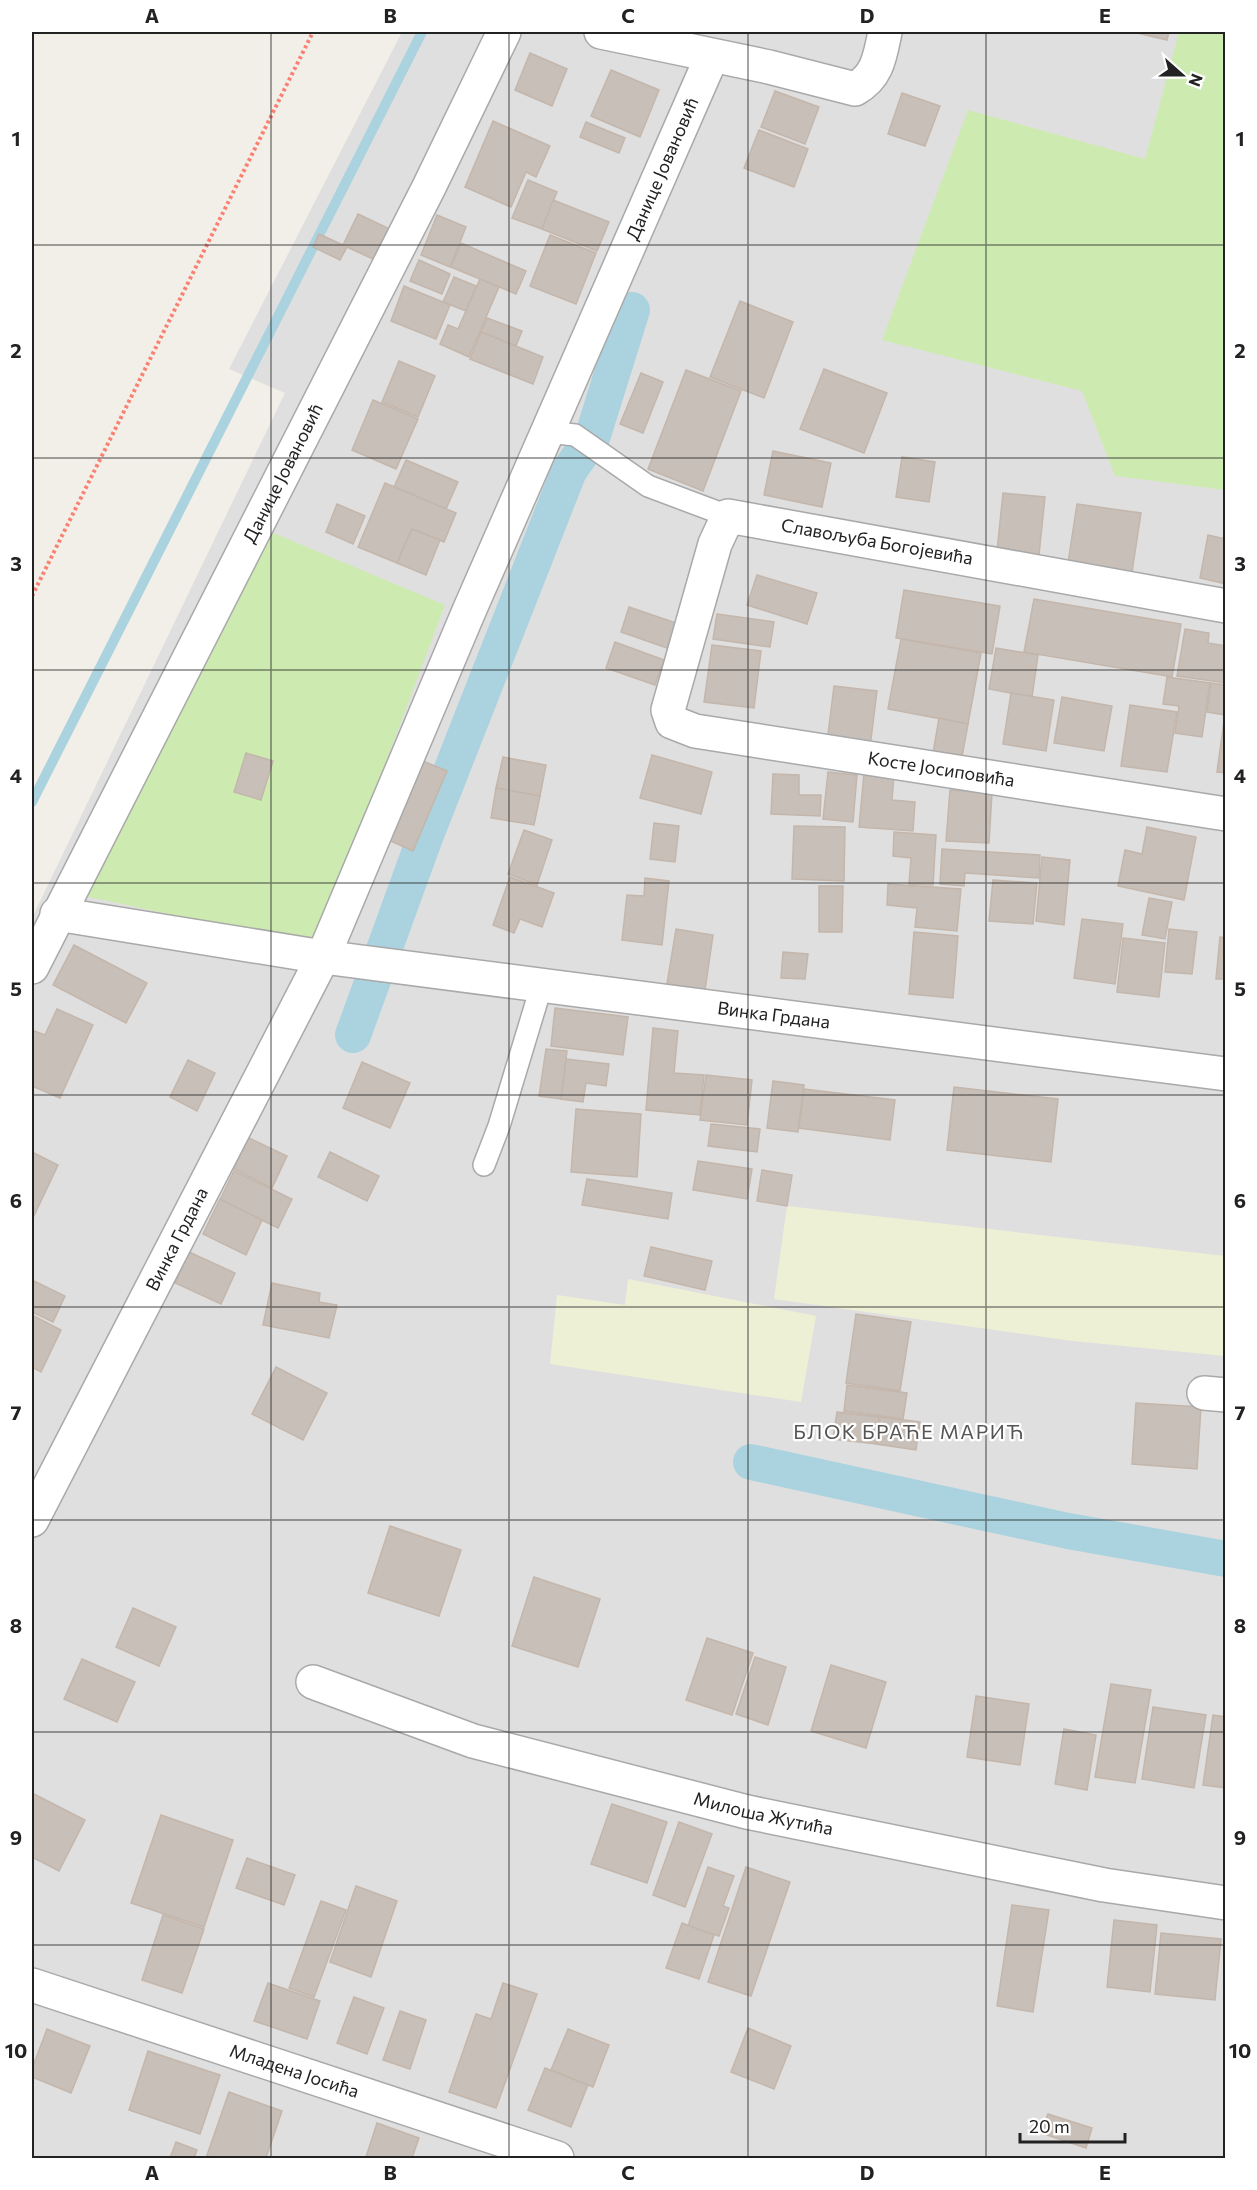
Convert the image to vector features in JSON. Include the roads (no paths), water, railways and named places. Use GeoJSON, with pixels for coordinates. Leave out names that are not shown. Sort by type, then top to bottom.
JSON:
{"type":"FeatureCollection","features":[{"type":"Feature","properties":{"kind":"street","name":"Данице Јовановић"},"geometry":{"type":"LineString","coordinates":[[32,967],[429,188],[504,32]]}},
{"type":"Feature","properties":{"kind":"street"},"geometry":{"type":"LineString","coordinates":[[601,32],[855,89],[867,82],[876,69],[885,32]]}},
{"type":"Feature","properties":{"kind":"street","name":"Данице Јовановић"},"geometry":{"type":"LineString","coordinates":[[469,611],[712,56]]}},
{"type":"Feature","properties":{"kind":"street","name":"Славољуба Богојевића"},"geometry":{"type":"LineString","coordinates":[[728,516],[1226,606]]}},
{"type":"Feature","properties":{"kind":"street","name":"Косте Јосиповића"},"geometry":{"type":"LineString","coordinates":[[728,516],[715,544],[668,710],[672,722],[695,731],[1226,814]]}},
{"type":"Feature","properties":{"kind":"street","name":"Винка Грдана"},"geometry":{"type":"LineString","coordinates":[[32,1520],[323,957],[469,611]]}},
{"type":"Feature","properties":{"kind":"street","name":"Винка Грдана"},"geometry":{"type":"LineString","coordinates":[[57,914],[323,957],[1226,1074]]}},
{"type":"Feature","properties":{"kind":"street","name":"Милоша Жутића"},"geometry":{"type":"LineString","coordinates":[[313,1682],[472,1741],[747,1812],[1104,1885],[1226,1903]]}},
{"type":"Feature","properties":{"kind":"street","name":"Младена Јосића"},"geometry":{"type":"LineString","coordinates":[[32,1985],[557,2158]]}},
{"type":"Feature","properties":{"kind":"lane"},"geometry":{"type":"LineString","coordinates":[[547,432],[575,435],[648,486],[728,516]]}},
{"type":"Feature","properties":{"kind":"lane"},"geometry":{"type":"LineString","coordinates":[[484,1165],[499,1126],[542,984]]}},
{"type":"Feature","properties":{"kind":"waterway"},"geometry":{"type":"LineString","coordinates":[[32,802],[422,32]]}},
{"type":"Feature","properties":{"kind":"waterway"},"geometry":{"type":"LineString","coordinates":[[592,438],[632,310]]}},
{"type":"Feature","properties":{"kind":"waterway"},"geometry":{"type":"LineString","coordinates":[[353,1035],[424,840],[569,471],[583,451]]}},
{"type":"Feature","properties":{"kind":"waterway"},"geometry":{"type":"LineString","coordinates":[[751,1462],[1068,1531],[1226,1559]]}},
{"type":"Feature","properties":{"kind":"district","name":"БЛОК БРАЋЕ МАРИЋ"},"geometry":{"type":"Point","coordinates":[909,1432]}}]}
